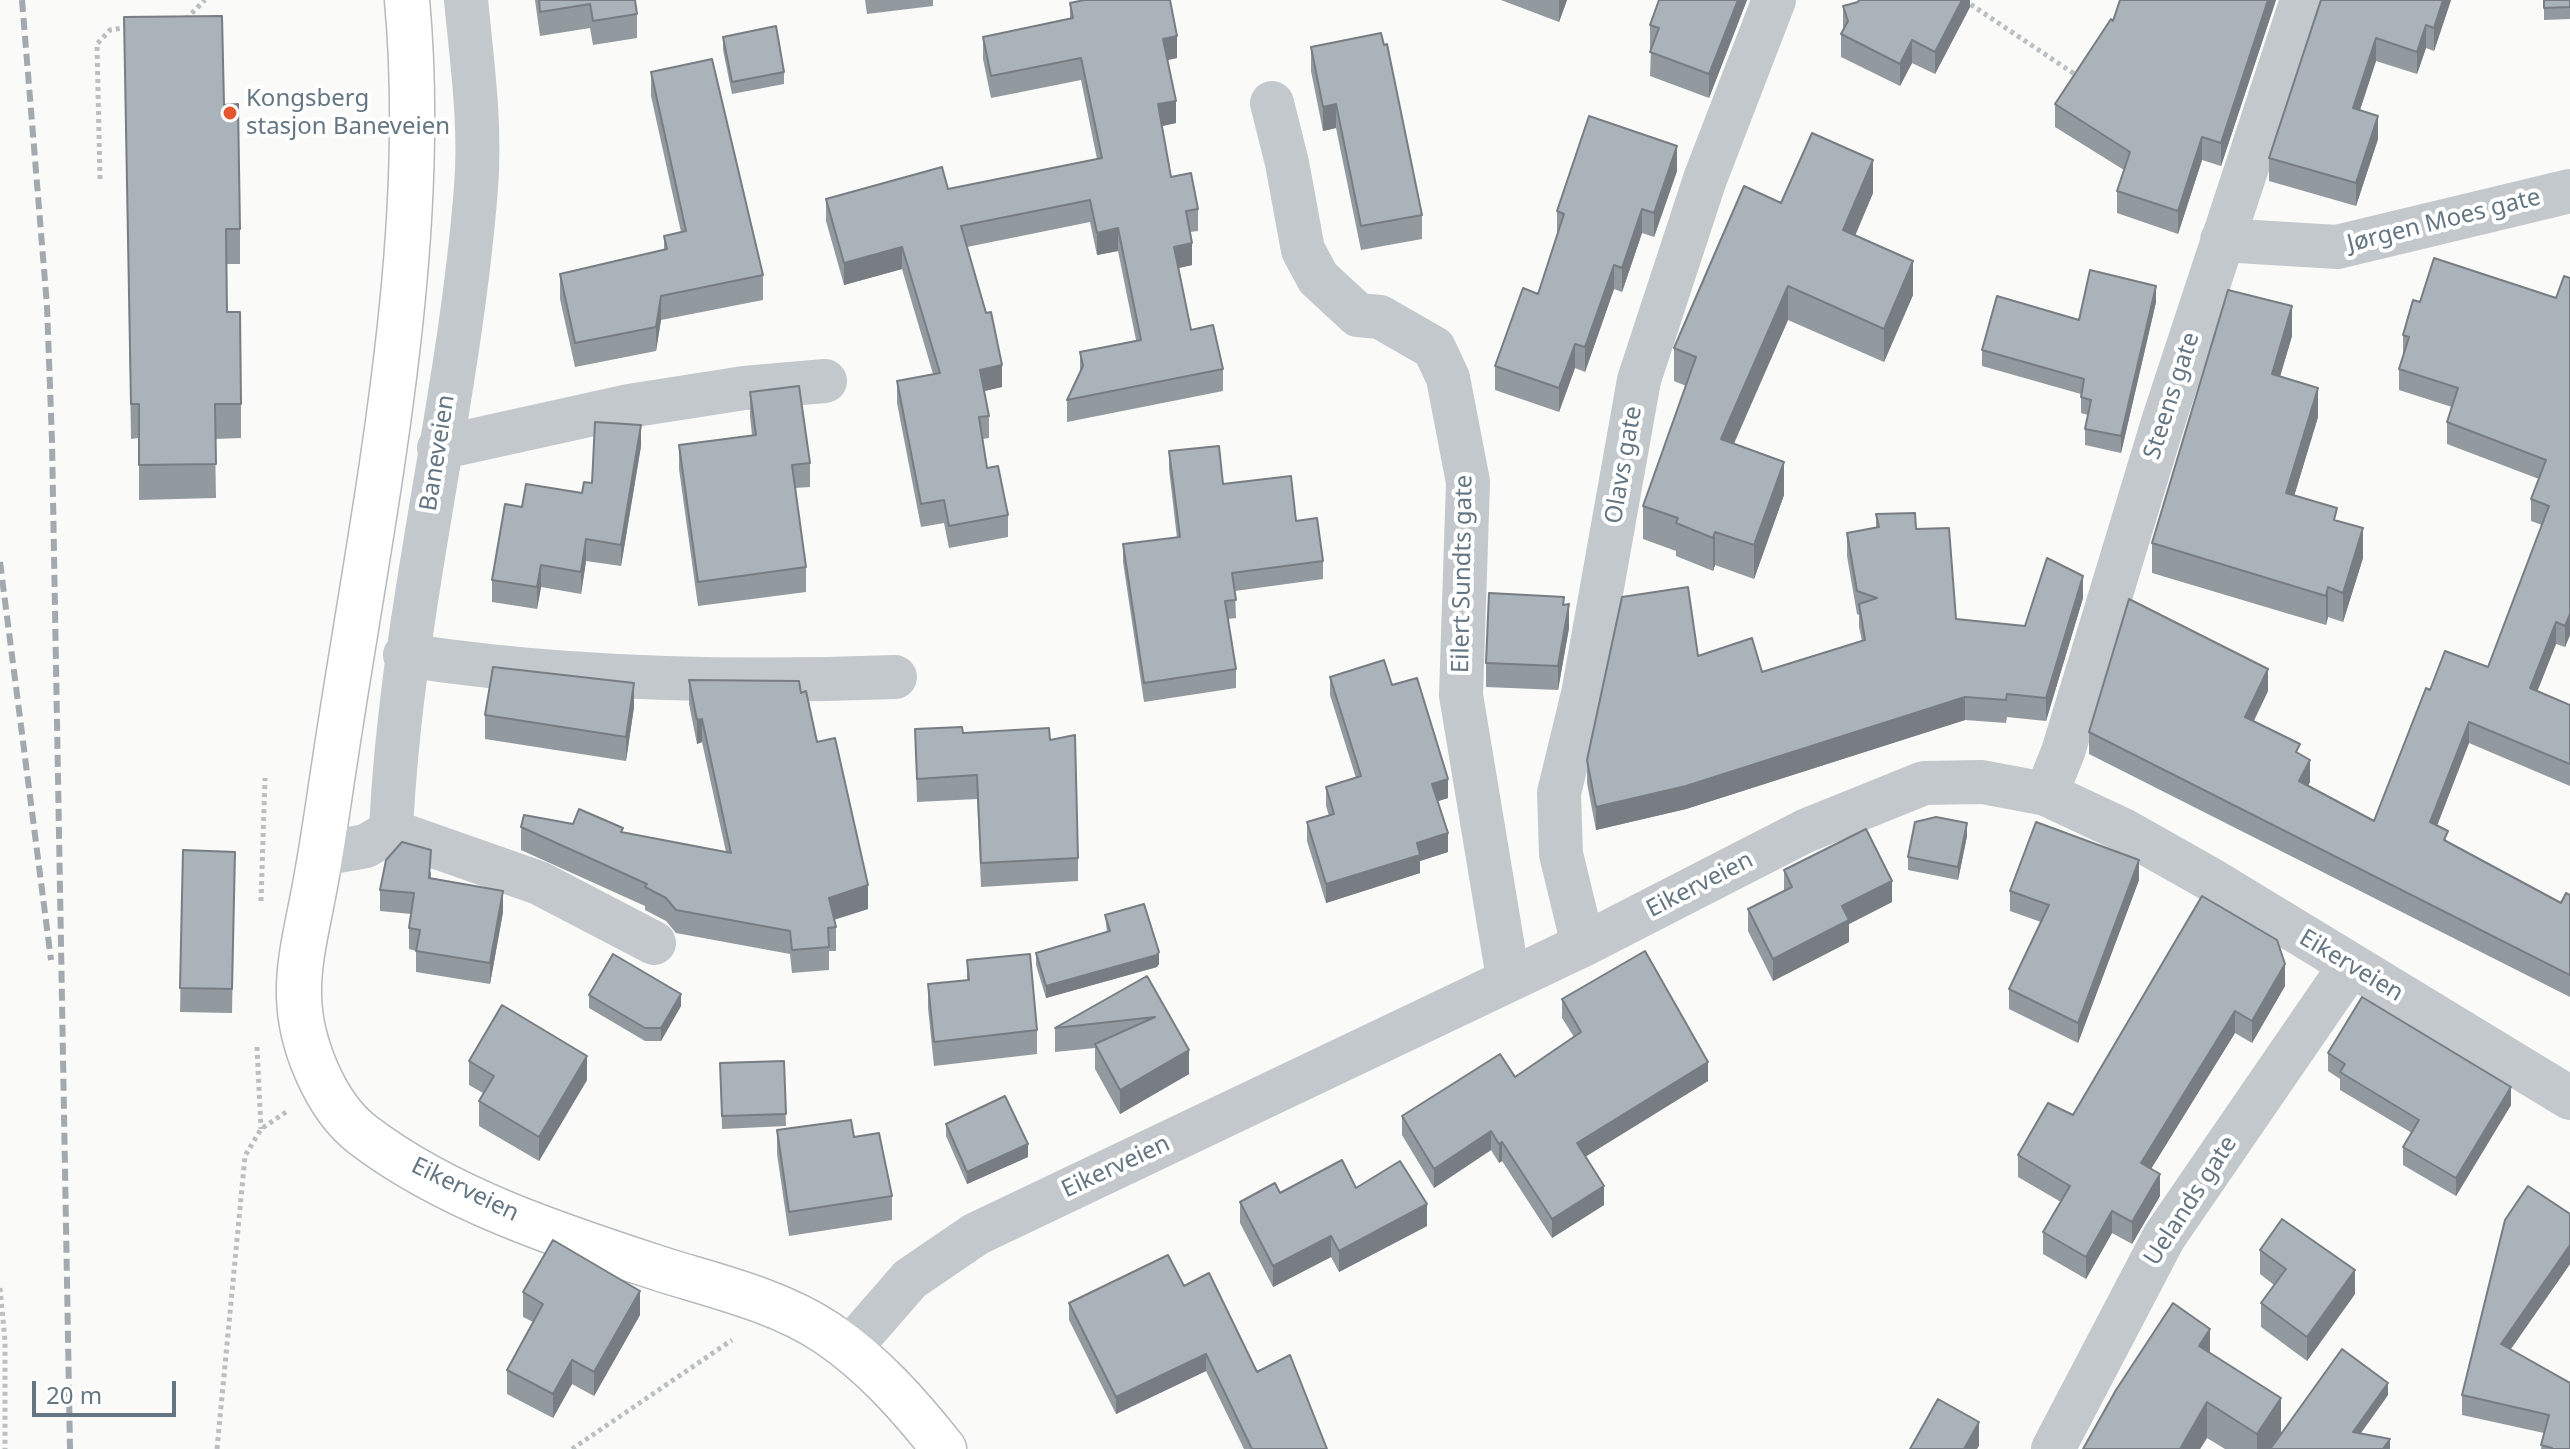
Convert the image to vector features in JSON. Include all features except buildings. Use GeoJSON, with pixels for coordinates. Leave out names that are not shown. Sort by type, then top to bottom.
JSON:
{"type":"FeatureCollection","features":[{"type":"Feature","properties":{"kind":"main road"},"geometry":{"type":"LineString","coordinates":[[321,854],[396,354],[412,153],[407,0]]}},
{"type":"Feature","properties":{"kind":"main road","name":"Eikerveien"},"geometry":{"type":"LineString","coordinates":[[321,854],[302,959],[299,998],[306,1034],[325,1088],[340,1114],[383,1149],[466,1194],[611,1252],[768,1304],[824,1331],[849,1349],[913,1410],[944,1449]]}},
{"type":"Feature","properties":{"kind":"street","name":"Baneveien"},"geometry":{"type":"LineString","coordinates":[[391,831],[405,655],[459,327],[476,186],[475,100],[466,0]]}},
{"type":"Feature","properties":{"kind":"street","name":"Olavs gate"},"geometry":{"type":"LineString","coordinates":[[1583,945],[1561,854],[1559,793],[1583,694],[1639,380],[1705,179],[1774,0]]}},
{"type":"Feature","properties":{"kind":"street","name":"Steens gate"},"geometry":{"type":"LineString","coordinates":[[2046,794],[2063,752],[2222,240],[2302,0]]}},
{"type":"Feature","properties":{"kind":"street","name":"Eilert Sundts gate"},"geometry":{"type":"LineString","coordinates":[[1272,103],[1303,250],[1318,278],[1358,315],[1380,317],[1434,348],[1448,378],[1468,482],[1461,695],[1508,978]]}},
{"type":"Feature","properties":{"kind":"street","name":"Jørgen Moes gate"},"geometry":{"type":"LineString","coordinates":[[2222,240],[2337,247],[2570,191]]}},
{"type":"Feature","properties":{"kind":"street"},"geometry":{"type":"LineString","coordinates":[[439,448],[629,406],[744,388],[825,381]]}},
{"type":"Feature","properties":{"kind":"street"},"geometry":{"type":"LineString","coordinates":[[405,655],[462,664],[753,682],[895,677]]}},
{"type":"Feature","properties":{"kind":"street","name":"Eikerveien"},"geometry":{"type":"LineString","coordinates":[[849,1349],[910,1279],[976,1234],[1508,978],[1583,945],[1805,831],[1924,783],[1982,782],[2046,794],[2123,830],[2570,1098]]}},
{"type":"Feature","properties":{"kind":"street"},"geometry":{"type":"LineString","coordinates":[[321,854],[366,846],[391,831],[539,883],[654,943]]}},
{"type":"Feature","properties":{"kind":"street","name":"Uelands gate"},"geometry":{"type":"LineString","coordinates":[[2053,1449],[2164,1237],[2350,966]]}},
{"type":"Feature","properties":{"kind":"path"},"geometry":{"type":"LineString","coordinates":[[174,20],[189,18],[205,0]]}},
{"type":"Feature","properties":{"kind":"path"},"geometry":{"type":"LineString","coordinates":[[1964,0],[2090,85]]}},
{"type":"Feature","properties":{"kind":"path"},"geometry":{"type":"LineString","coordinates":[[100,179],[97,44],[110,30],[142,25]]}},
{"type":"Feature","properties":{"kind":"path"},"geometry":{"type":"LineString","coordinates":[[217,1449],[245,1156],[261,1129],[287,1111]]}},
{"type":"Feature","properties":{"kind":"path"},"geometry":{"type":"LineString","coordinates":[[0,1288],[5,1341],[5,1449]]}},
{"type":"Feature","properties":{"kind":"path"},"geometry":{"type":"LineString","coordinates":[[572,1449],[743,1332]]}},
{"type":"Feature","properties":{"kind":"railway"},"geometry":{"type":"LineString","coordinates":[[22,0],[47,306],[52,441],[70,1449]]}},
{"type":"Feature","properties":{"kind":"railway"},"geometry":{"type":"LineString","coordinates":[[0,562],[51,960]]}},
{"type":"Feature","properties":{"kind":"place","name":"Kongsberg stasjon Baneveien"},"geometry":{"type":"Point","coordinates":[230,113]}}]}
